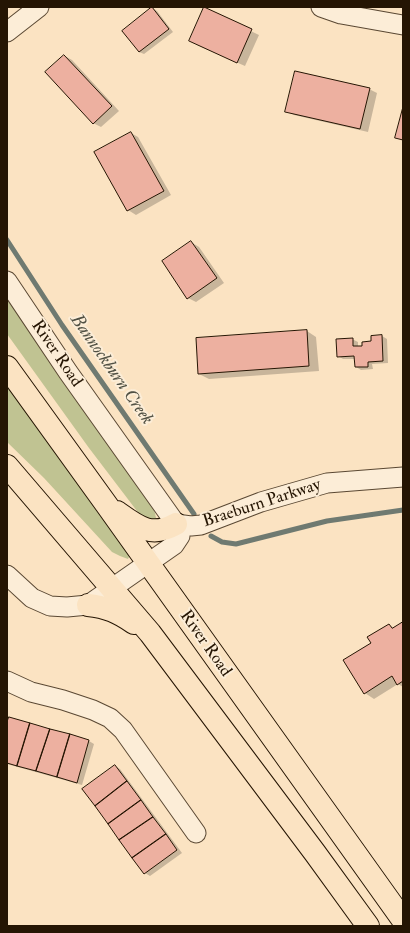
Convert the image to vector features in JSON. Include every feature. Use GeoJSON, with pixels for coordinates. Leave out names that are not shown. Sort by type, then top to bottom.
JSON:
{"type":"FeatureCollection","features":[{"type":"Feature","properties":{"kind":"main road","name":"River Road"},"geometry":{"type":"LineString","coordinates":[[7,367],[403,920]]}},
{"type":"Feature","properties":{"kind":"main road"},"geometry":{"type":"LineString","coordinates":[[7,466],[150,634],[315,853],[368,926]]}},
{"type":"Feature","properties":{"kind":"main road"},"geometry":{"type":"LineString","coordinates":[[106,504],[133,524],[147,530],[161,531],[176,524]]}},
{"type":"Feature","properties":{"kind":"main road"},"geometry":{"type":"LineString","coordinates":[[88,605],[106,607],[150,634]]}},
{"type":"Feature","properties":{"kind":"street"},"geometry":{"type":"LineString","coordinates":[[7,32],[39,7]]}},
{"type":"Feature","properties":{"kind":"street"},"geometry":{"type":"LineString","coordinates":[[321,7],[341,14],[403,25]]}},
{"type":"Feature","properties":{"kind":"street","name":"River Road"},"geometry":{"type":"LineString","coordinates":[[7,281],[68,372],[176,524]]}},
{"type":"Feature","properties":{"kind":"street","name":"Braeburn Parkway"},"geometry":{"type":"LineString","coordinates":[[176,524],[191,526],[201,525],[261,502],[327,483],[403,477]]}},
{"type":"Feature","properties":{"kind":"street","name":"Braeburn Parkway"},"geometry":{"type":"LineString","coordinates":[[148,563],[178,541],[180,536],[176,524]]}},
{"type":"Feature","properties":{"kind":"street"},"geometry":{"type":"LineString","coordinates":[[7,575],[32,598],[50,606],[67,607],[88,605],[148,563]]}},
{"type":"Feature","properties":{"kind":"street"},"geometry":{"type":"LineString","coordinates":[[7,681],[31,692],[64,700],[93,710],[110,718],[123,730],[196,833]]}},
{"type":"Feature","properties":{"kind":"green space"},"geometry":{"type":"Polygon","coordinates":[[[7,292],[152,506],[156,518],[153,521],[140,515],[89,448],[7,334],[7,292]]]}},
{"type":"Feature","properties":{"kind":"green space"},"geometry":{"type":"Polygon","coordinates":[[[7,386],[129,556],[128,559],[112,552],[44,478],[7,442],[7,386]]]}},
{"type":"Feature","properties":{"kind":"building"},"geometry":{"type":"Polygon","coordinates":[[[152,7],[169,29],[139,52],[122,31],[152,7]]]}},
{"type":"Feature","properties":{"kind":"building"},"geometry":{"type":"Polygon","coordinates":[[[204,7],[252,29],[237,63],[189,41],[204,7]]]}},
{"type":"Feature","properties":{"kind":"building"},"geometry":{"type":"Polygon","coordinates":[[[64,55],[112,106],[93,124],[45,72],[64,55]]]}},
{"type":"Feature","properties":{"kind":"building"},"geometry":{"type":"Polygon","coordinates":[[[295,71],[370,88],[360,129],[285,112],[295,71]]]}},
{"type":"Feature","properties":{"kind":"building"},"geometry":{"type":"Polygon","coordinates":[[[403,107],[403,140],[395,138],[403,107]]]}},
{"type":"Feature","properties":{"kind":"building"},"geometry":{"type":"Polygon","coordinates":[[[131,132],[164,191],[127,211],[94,152],[131,132]]]}},
{"type":"Feature","properties":{"kind":"building"},"geometry":{"type":"Polygon","coordinates":[[[191,241],[217,278],[187,299],[162,261],[191,241]]]}},
{"type":"Feature","properties":{"kind":"building"},"geometry":{"type":"Polygon","coordinates":[[[307,330],[309,366],[198,374],[196,338],[307,330]]]}},
{"type":"Feature","properties":{"kind":"building"},"geometry":{"type":"Polygon","coordinates":[[[382,335],[383,361],[368,362],[368,367],[355,367],[354,356],[337,357],[336,339],[353,338],[353,346],[362,346],[362,342],[371,341],[371,336],[382,335]]]}},
{"type":"Feature","properties":{"kind":"building"},"geometry":{"type":"Polygon","coordinates":[[[403,622],[403,681],[397,685],[392,676],[364,694],[343,660],[371,643],[367,637],[389,624],[392,628],[403,622]]]}},
{"type":"Feature","properties":{"kind":"building"},"geometry":{"type":"Polygon","coordinates":[[[9,717],[30,723],[17,766],[7,763],[7,722],[9,717]]]}},
{"type":"Feature","properties":{"kind":"building"},"geometry":{"type":"Polygon","coordinates":[[[30,723],[50,729],[36,771],[17,766],[30,723]]]}},
{"type":"Feature","properties":{"kind":"building"},"geometry":{"type":"Polygon","coordinates":[[[50,729],[70,734],[57,777],[36,771],[50,729]]]}},
{"type":"Feature","properties":{"kind":"building"},"geometry":{"type":"Polygon","coordinates":[[[70,734],[89,740],[77,783],[57,777],[70,734]]]}},
{"type":"Feature","properties":{"kind":"building"},"geometry":{"type":"Polygon","coordinates":[[[115,765],[127,781],[95,806],[82,789],[115,765]]]}},
{"type":"Feature","properties":{"kind":"building"},"geometry":{"type":"Polygon","coordinates":[[[127,781],[141,800],[108,824],[95,806],[127,781]]]}},
{"type":"Feature","properties":{"kind":"building"},"geometry":{"type":"Polygon","coordinates":[[[141,800],[153,817],[119,840],[108,824],[141,800]]]}},
{"type":"Feature","properties":{"kind":"building"},"geometry":{"type":"Polygon","coordinates":[[[153,817],[166,834],[132,858],[119,840],[153,817]]]}},
{"type":"Feature","properties":{"kind":"building"},"geometry":{"type":"Polygon","coordinates":[[[166,834],[177,850],[144,874],[132,858],[166,834]]]}},
{"type":"Feature","properties":{"kind":"waterway","name":"Bannockburn Creek"},"geometry":{"type":"LineString","coordinates":[[7,240],[62,325],[194,514]]}},
{"type":"Feature","properties":{"kind":"waterway","name":"Bannockburn Creek"},"geometry":{"type":"LineString","coordinates":[[211,536],[222,542],[236,544],[327,521],[403,510]]}}]}
